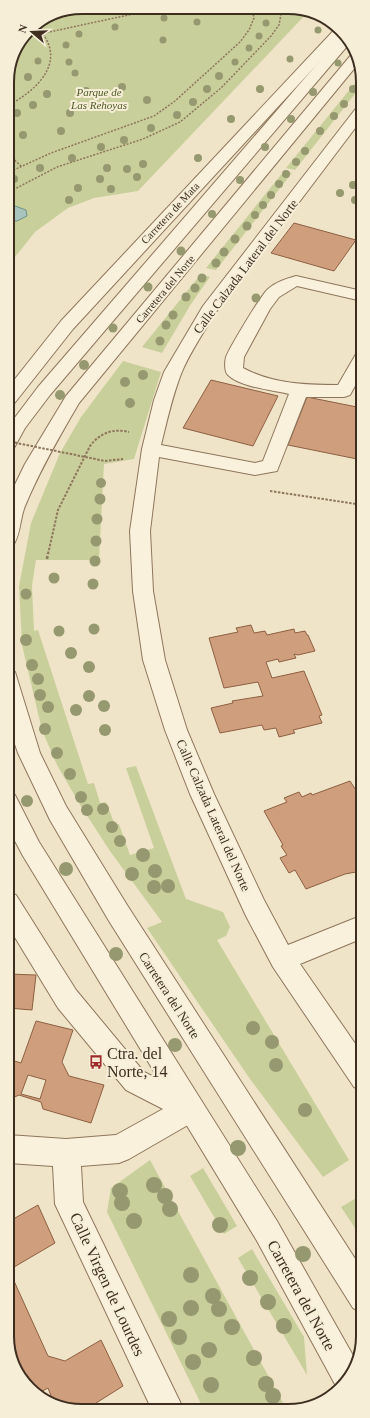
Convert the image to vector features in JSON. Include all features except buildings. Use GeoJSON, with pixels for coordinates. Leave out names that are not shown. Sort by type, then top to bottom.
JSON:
{"type":"FeatureCollection","features":[{"type":"Feature","properties":{"kind":"street","name":"Carretera de Mata"},"geometry":{"type":"LineString","coordinates":[[14,392],[67,325],[337,35]]}},
{"type":"Feature","properties":{"kind":"street","name":"Carretera del Norte"},"geometry":{"type":"LineString","coordinates":[[14,431],[44,391],[343,42]]}},
{"type":"Feature","properties":{"kind":"street","name":"Carretera del Norte"},"geometry":{"type":"LineString","coordinates":[[14,508],[34,464],[72,400],[353,62]]}},
{"type":"Feature","properties":{"kind":"street","name":"Calle Calzada Lateral del Norte"},"geometry":{"type":"LineString","coordinates":[[356,118],[209,310],[190,339],[173,372],[163,400],[151,449],[140,531],[143,591],[154,660],[176,730],[202,794],[254,908],[282,959],[356,1068]]}},
{"type":"Feature","properties":{"kind":"street"},"geometry":{"type":"LineString","coordinates":[[356,295],[296,282],[283,286],[273,293],[262,309],[235,357],[234,371],[249,378],[299,391],[344,391],[356,369]]}},
{"type":"Feature","properties":{"kind":"street"},"geometry":{"type":"LineString","coordinates":[[151,449],[255,469],[270,466],[299,391]]}},
{"type":"Feature","properties":{"kind":"street","name":"Carretera del Norte"},"geometry":{"type":"LineString","coordinates":[[14,706],[29,753],[58,813],[118,913],[356,1287]]}},
{"type":"Feature","properties":{"kind":"street","name":"Carretera del Norte"},"geometry":{"type":"LineString","coordinates":[[14,814],[31,848],[190,1109],[267,1231],[345,1372]]}},
{"type":"Feature","properties":{"kind":"street"},"geometry":{"type":"LineString","coordinates":[[14,913],[67,999],[135,1081],[190,1109]]}},
{"type":"Feature","properties":{"kind":"street"},"geometry":{"type":"LineString","coordinates":[[282,959],[356,929]]}},
{"type":"Feature","properties":{"kind":"street"},"geometry":{"type":"LineString","coordinates":[[14,1149],[66,1153],[119,1149],[190,1109]]}},
{"type":"Feature","properties":{"kind":"street","name":"Calle Virgen de Lourdes"},"geometry":{"type":"LineString","coordinates":[[66,1153],[70,1204],[165,1404]]}},
{"type":"Feature","properties":{"kind":"path"},"geometry":{"type":"LineString","coordinates":[[33,36],[133,14]]}},
{"type":"Feature","properties":{"kind":"path"},"geometry":{"type":"LineString","coordinates":[[14,170],[51,153],[154,116],[175,101],[240,42],[249,30],[254,18],[253,14]]}},
{"type":"Feature","properties":{"kind":"path"},"geometry":{"type":"LineString","coordinates":[[14,189],[55,168],[132,144],[165,130],[187,117],[203,104],[271,36],[279,25],[281,14]]}},
{"type":"Feature","properties":{"kind":"path"},"geometry":{"type":"LineString","coordinates":[[14,102],[35,88],[45,75],[51,63],[51,50],[45,33],[40,29]]}},
{"type":"Feature","properties":{"kind":"path"},"geometry":{"type":"LineString","coordinates":[[14,160],[21,166]]}},
{"type":"Feature","properties":{"kind":"path"},"geometry":{"type":"LineString","coordinates":[[47,559],[58,510],[95,438],[113,431],[123,430],[134,435]]}},
{"type":"Feature","properties":{"kind":"path"},"geometry":{"type":"LineString","coordinates":[[14,443],[105,461],[124,458]]}},
{"type":"Feature","properties":{"kind":"path"},"geometry":{"type":"LineString","coordinates":[[270,491],[356,504]]}},
{"type":"Feature","properties":{"kind":"green space","name":"Parque de Las Rehoyas"},"geometry":{"type":"Polygon","coordinates":[[[82,14],[288,14],[304,16],[138,191],[94,198],[68,208],[35,232],[14,258],[14,78],[16,65],[21,52],[37,31],[48,23],[60,18],[69,15],[82,14]]]}},
{"type":"Feature","properties":{"kind":"green space"},"geometry":{"type":"Polygon","coordinates":[[[356,83],[356,93],[295,170],[286,168],[356,83]]]}},
{"type":"Feature","properties":{"kind":"green space"},"geometry":{"type":"Polygon","coordinates":[[[284,171],[292,173],[216,270],[206,268],[284,171]]]}},
{"type":"Feature","properties":{"kind":"green space"},"geometry":{"type":"Polygon","coordinates":[[[201,274],[210,277],[191,304],[162,353],[142,347],[201,274]]]}},
{"type":"Feature","properties":{"kind":"green space"},"geometry":{"type":"Polygon","coordinates":[[[123,361],[161,372],[134,459],[104,464],[99,560],[36,560],[32,586],[34,631],[38,630],[88,784],[94,783],[100,803],[106,802],[115,825],[119,824],[130,855],[154,848],[126,768],[136,766],[186,899],[223,912],[230,927],[226,936],[217,940],[349,1160],[323,1177],[250,1079],[147,928],[162,922],[110,851],[82,808],[57,765],[42,730],[22,645],[19,586],[31,523],[60,453],[81,417],[123,361]]]}},
{"type":"Feature","properties":{"kind":"green space"},"geometry":{"type":"Polygon","coordinates":[[[150,1160],[284,1404],[201,1404],[107,1212],[111,1188],[150,1160]]]}},
{"type":"Feature","properties":{"kind":"green space"},"geometry":{"type":"Polygon","coordinates":[[[203,1168],[237,1226],[224,1234],[190,1176],[203,1168]]]}},
{"type":"Feature","properties":{"kind":"green space"},"geometry":{"type":"Polygon","coordinates":[[[356,1198],[356,1230],[341,1207],[356,1198]]]}},
{"type":"Feature","properties":{"kind":"green space"},"geometry":{"type":"Polygon","coordinates":[[[252,1249],[304,1337],[307,1375],[238,1258],[252,1249]]]}},
{"type":"Feature","properties":{"kind":"water"},"geometry":{"type":"Polygon","coordinates":[[[14,206],[26,210],[27,216],[14,221],[14,206]]]}},
{"type":"Feature","properties":{"kind":"place","name":"Ctra. del Norte, 14"},"geometry":{"type":"Point","coordinates":[96,1062]}}]}
